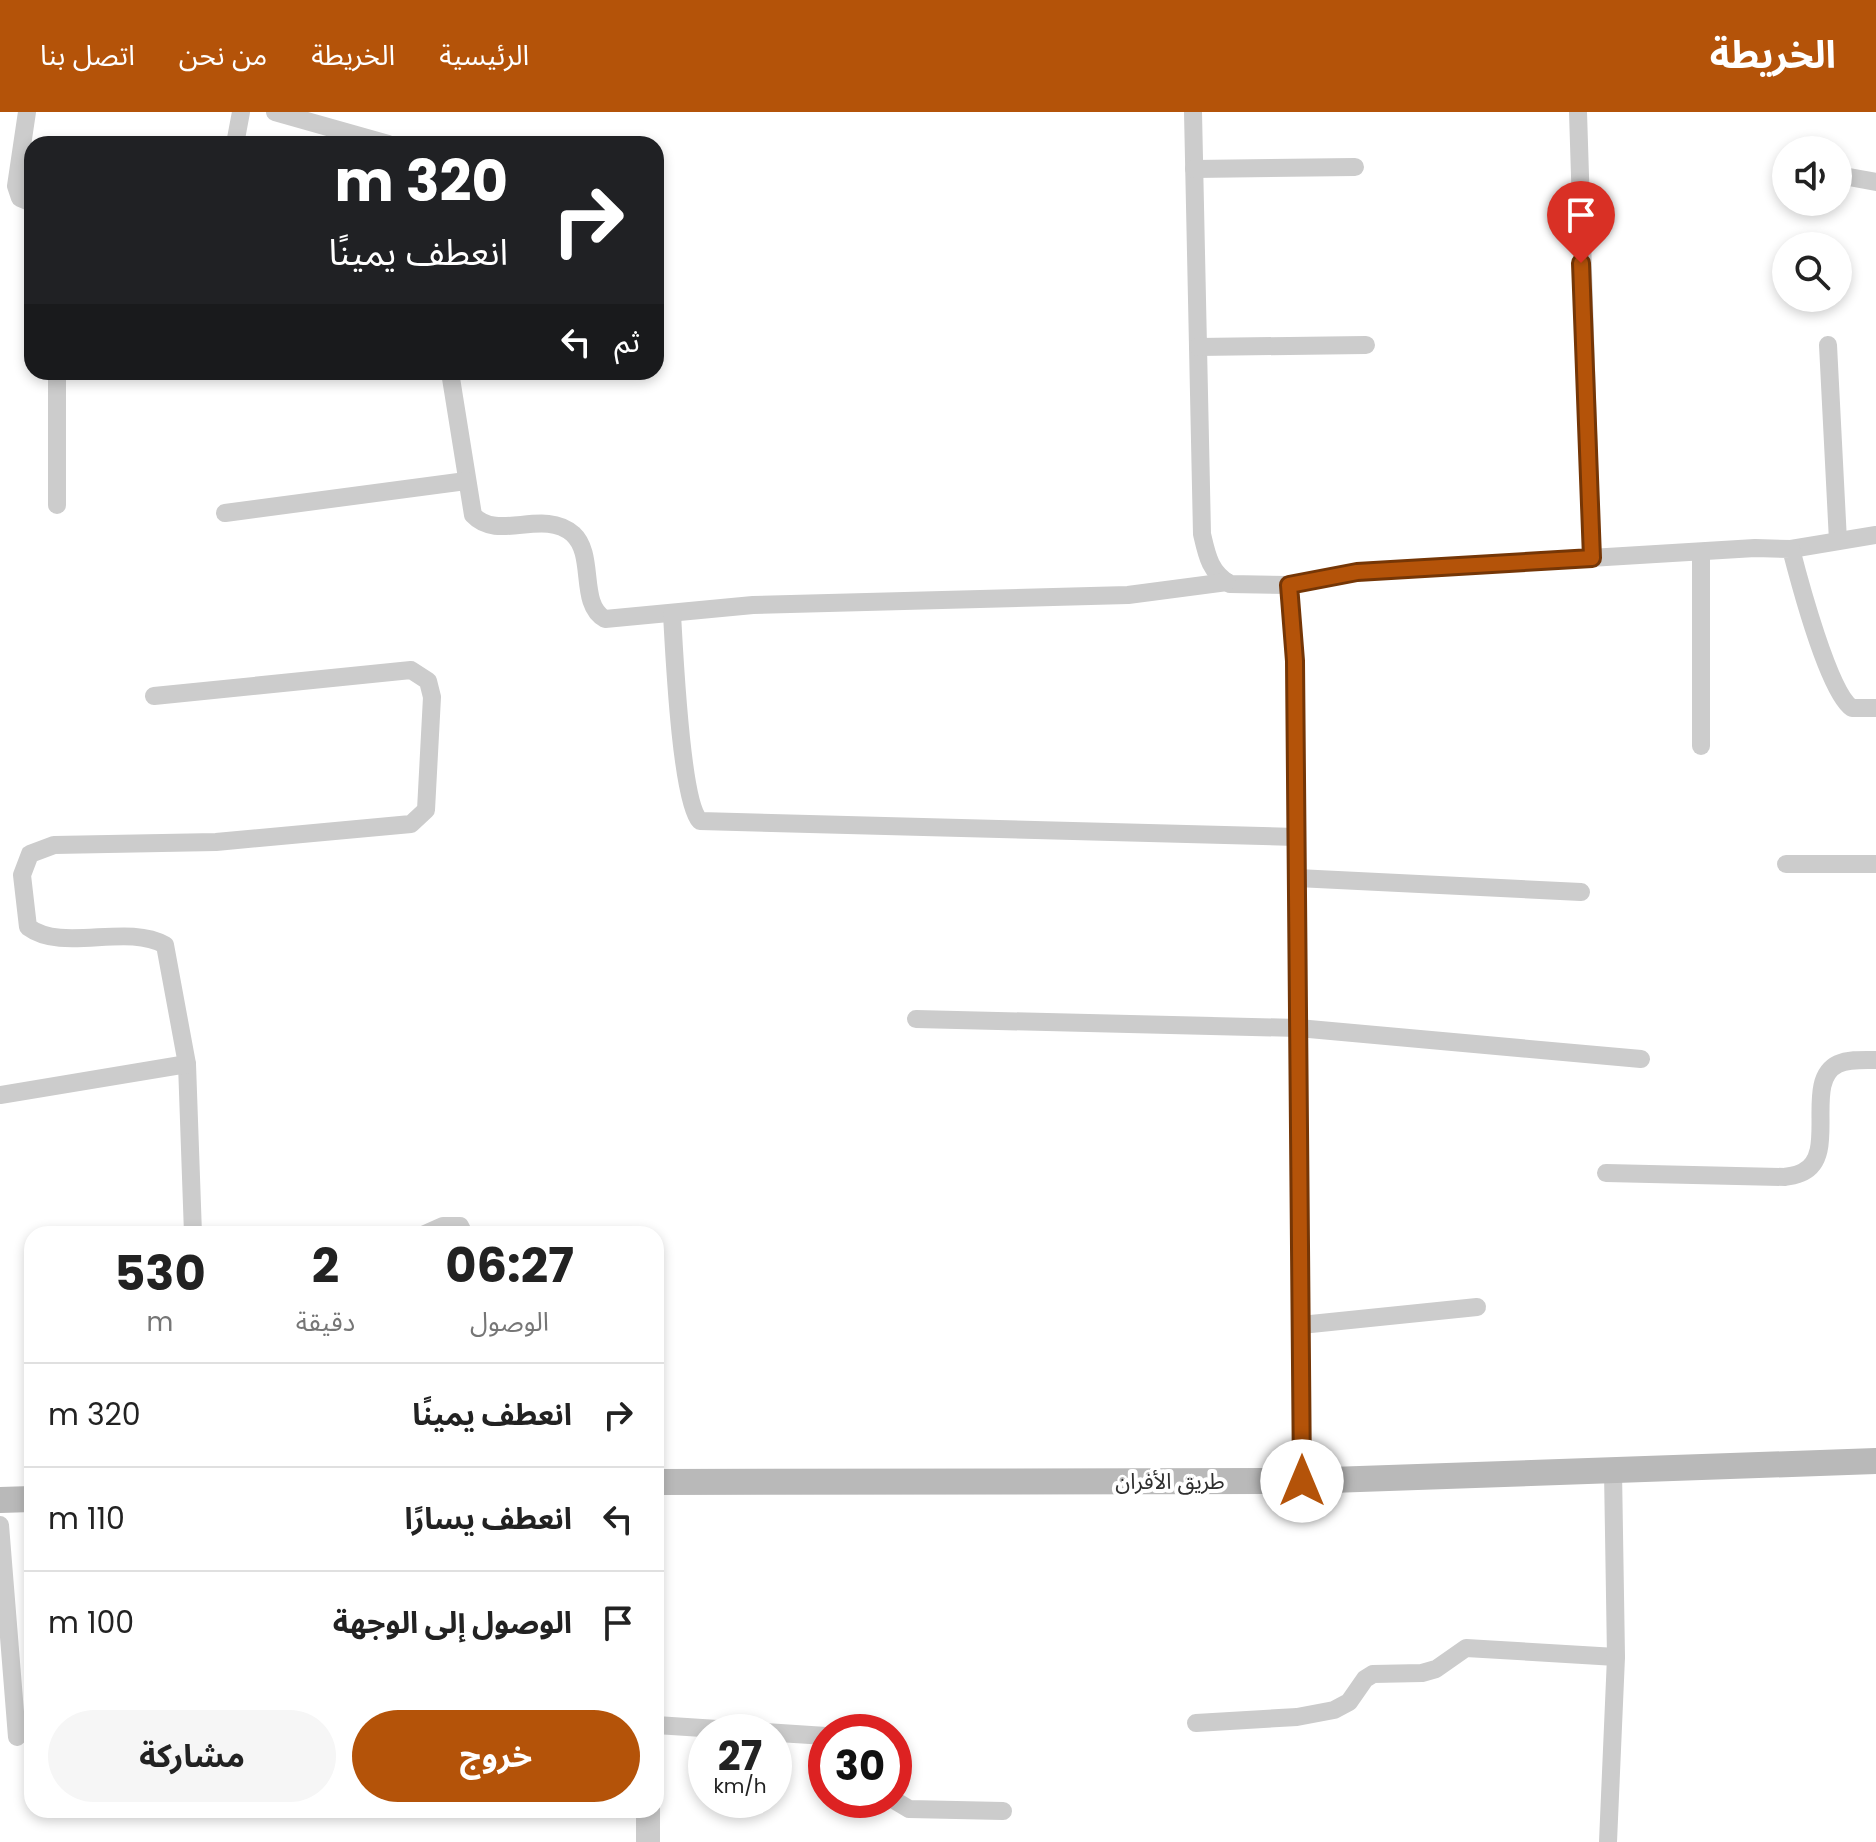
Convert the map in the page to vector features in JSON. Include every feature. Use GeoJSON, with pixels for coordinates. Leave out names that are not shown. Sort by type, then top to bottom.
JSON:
{"type":"FeatureCollection","features":[{"type":"Feature","properties":{"kind":"main road","name":"طريق الأفران"},"geometry":{"type":"LineString","coordinates":[[664,1482],[1302,1481],[1876,1461]]}},
{"type":"Feature","properties":{"kind":"main road"},"geometry":{"type":"LineString","coordinates":[[0,1500],[24,1499]]}},
{"type":"Feature","properties":{"kind":"street"},"geometry":{"type":"LineString","coordinates":[[24,200],[20,198],[16,186],[27,112]]}},
{"type":"Feature","properties":{"kind":"street"},"geometry":{"type":"LineString","coordinates":[[236,136],[241,112]]}},
{"type":"Feature","properties":{"kind":"street"},"geometry":{"type":"LineString","coordinates":[[275,112],[360,136]]}},
{"type":"Feature","properties":{"kind":"street"},"geometry":{"type":"LineString","coordinates":[[1193,112],[1202,534],[1207,560],[1227,582]]}},
{"type":"Feature","properties":{"kind":"street"},"geometry":{"type":"LineString","coordinates":[[1578,112],[1592,558]]}},
{"type":"Feature","properties":{"kind":"street"},"geometry":{"type":"LineString","coordinates":[[1194,169],[1355,167]]}},
{"type":"Feature","properties":{"kind":"street"},"geometry":{"type":"LineString","coordinates":[[1852,178],[1876,182]]}},
{"type":"Feature","properties":{"kind":"street"},"geometry":{"type":"LineString","coordinates":[[1198,347],[1366,345]]}},
{"type":"Feature","properties":{"kind":"street"},"geometry":{"type":"LineString","coordinates":[[1828,345],[1838,541]]}},
{"type":"Feature","properties":{"kind":"street"},"geometry":{"type":"LineString","coordinates":[[57,380],[57,505]]}},
{"type":"Feature","properties":{"kind":"street"},"geometry":{"type":"LineString","coordinates":[[451,380],[469,507],[480,523],[490,526],[538,522],[563,527],[575,536],[584,551],[592,601],[599,616],[615,620],[753,605],[1128,595],[1227,582],[1289,585],[1357,572],[1769,547],[1791,549],[1876,535]]}},
{"type":"Feature","properties":{"kind":"street"},"geometry":{"type":"LineString","coordinates":[[225,513],[466,481]]}},
{"type":"Feature","properties":{"kind":"street"},"geometry":{"type":"LineString","coordinates":[[1791,549],[1820,644],[1840,695],[1852,708],[1876,708]]}},
{"type":"Feature","properties":{"kind":"street"},"geometry":{"type":"LineString","coordinates":[[1701,552],[1701,746]]}},
{"type":"Feature","properties":{"kind":"street"},"geometry":{"type":"LineString","coordinates":[[1289,585],[1295,661],[1302,1481]]}},
{"type":"Feature","properties":{"kind":"street"},"geometry":{"type":"LineString","coordinates":[[672,614],[682,747],[691,809],[700,821],[1296,837]]}},
{"type":"Feature","properties":{"kind":"street"},"geometry":{"type":"LineString","coordinates":[[154,696],[411,670],[428,681],[432,697],[426,810],[411,824],[216,842],[54,845],[30,854],[22,875],[28,927],[36,933],[151,937],[165,945],[172,969],[187,1064],[193,1226]]}},
{"type":"Feature","properties":{"kind":"street"},"geometry":{"type":"LineString","coordinates":[[1786,864],[1876,864]]}},
{"type":"Feature","properties":{"kind":"street"},"geometry":{"type":"LineString","coordinates":[[1297,878],[1581,892]]}},
{"type":"Feature","properties":{"kind":"street"},"geometry":{"type":"LineString","coordinates":[[916,1019],[1298,1028],[1641,1059]]}},
{"type":"Feature","properties":{"kind":"street"},"geometry":{"type":"LineString","coordinates":[[1606,1173],[1785,1177],[1804,1172],[1818,1156],[1821,1099],[1831,1069],[1839,1064],[1876,1060]]}},
{"type":"Feature","properties":{"kind":"street"},"geometry":{"type":"LineString","coordinates":[[0,1095],[187,1064]]}},
{"type":"Feature","properties":{"kind":"street"},"geometry":{"type":"LineString","coordinates":[[1301,1325],[1477,1307]]}},
{"type":"Feature","properties":{"kind":"street"},"geometry":{"type":"LineString","coordinates":[[1608,1842],[1616,1657],[1613,1471]]}},
{"type":"Feature","properties":{"kind":"street"},"geometry":{"type":"LineString","coordinates":[[0,1525],[17,1737]]}},
{"type":"Feature","properties":{"kind":"street"},"geometry":{"type":"LineString","coordinates":[[1196,1723],[1297,1717],[1334,1710],[1349,1702],[1365,1679],[1373,1674],[1422,1673],[1436,1669],[1466,1648],[1616,1657]]}},
{"type":"Feature","properties":{"kind":"street"},"geometry":{"type":"LineString","coordinates":[[664,1726],[808,1735]]}},
{"type":"Feature","properties":{"kind":"street"},"geometry":{"type":"LineString","coordinates":[[912,1809],[1003,1811]]}},
{"type":"Feature","properties":{"kind":"street"},"geometry":{"type":"LineString","coordinates":[[648,1818],[648,1842]]}},
{"type":"Feature","properties":{"kind":"route"},"geometry":{"type":"LineString","coordinates":[[1302,1481],[1295,661],[1289,585],[1357,572],[1592,558],[1581,263]]}}]}
